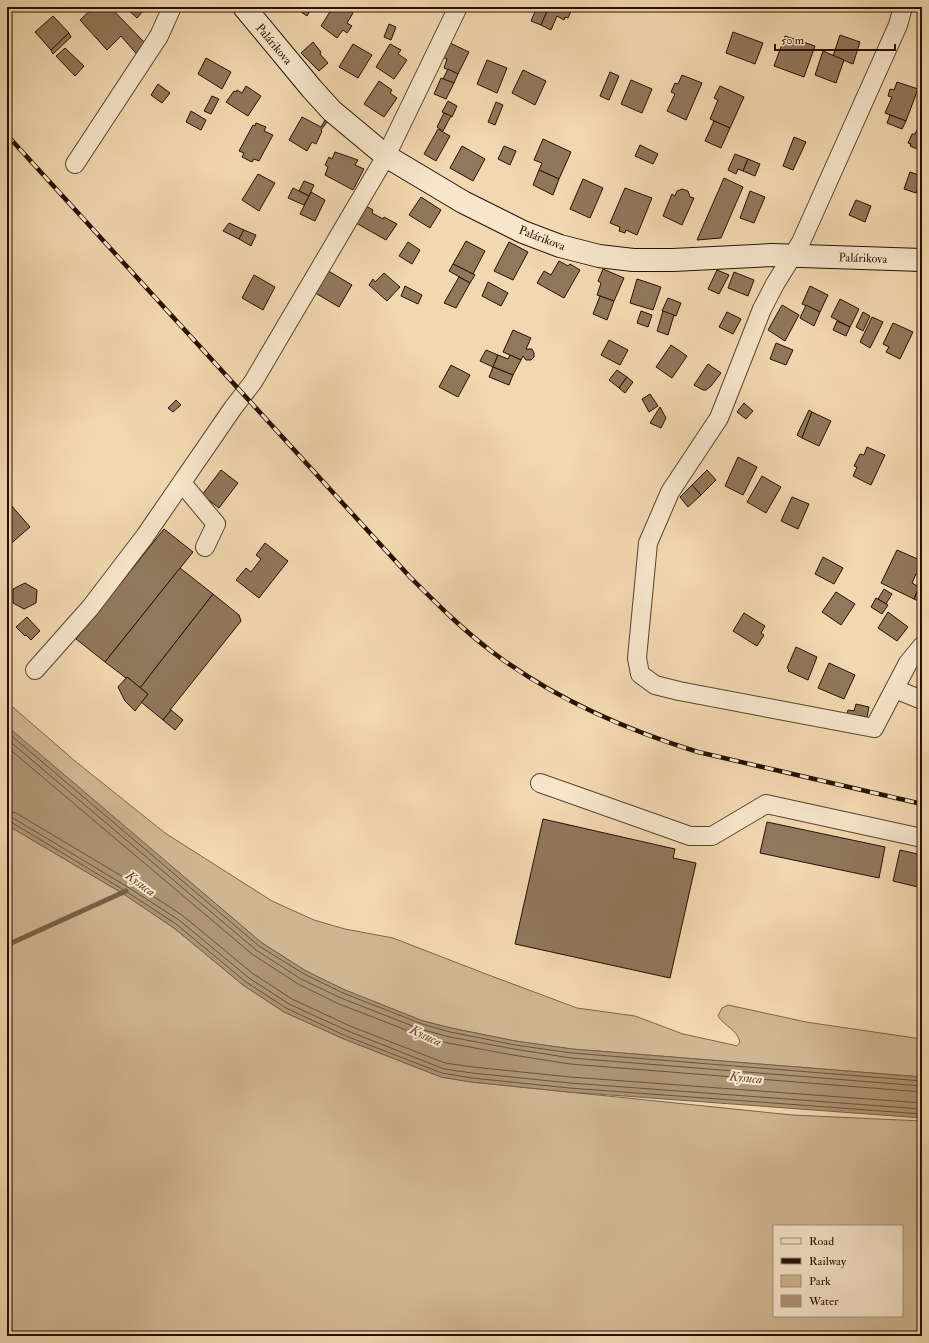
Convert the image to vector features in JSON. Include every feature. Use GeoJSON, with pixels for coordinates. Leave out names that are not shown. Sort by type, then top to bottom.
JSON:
{"type":"FeatureCollection","features":[{"type":"Feature","properties":{"kind":"main road","name":"Palárikova"},"geometry":{"type":"LineString","coordinates":[[244,7],[312,90],[332,111],[386,156],[463,202],[523,232],[560,246],[599,256],[633,260],[673,260],[772,255],[922,260]]}},
{"type":"Feature","properties":{"kind":"street"},"geometry":{"type":"LineString","coordinates":[[75,164],[159,36],[172,7]]}},
{"type":"Feature","properties":{"kind":"street"},"geometry":{"type":"LineString","coordinates":[[35,670],[90,608],[145,536],[233,408],[253,382],[386,156],[458,7]]}},
{"type":"Feature","properties":{"kind":"street"},"geometry":{"type":"LineString","coordinates":[[903,7],[898,25],[802,242],[775,284],[762,309],[719,418],[670,492],[648,543],[637,658],[640,674],[655,685],[679,691],[874,728],[908,663],[922,646]]}},
{"type":"Feature","properties":{"kind":"street"},"geometry":{"type":"LineString","coordinates":[[182,483],[216,524],[205,547]]}},
{"type":"Feature","properties":{"kind":"street"},"geometry":{"type":"LineString","coordinates":[[895,689],[922,700]]}},
{"type":"Feature","properties":{"kind":"street"},"geometry":{"type":"LineString","coordinates":[[540,783],[690,836],[712,836],[766,804],[922,838]]}},
{"type":"Feature","properties":{"kind":"green space"},"geometry":{"type":"Polygon","coordinates":[[[7,702],[75,761],[165,833],[272,901],[314,920],[345,929],[393,938],[577,1008],[635,1016],[683,1034],[737,1046],[740,1042],[738,1037],[718,1016],[722,1008],[728,1005],[806,1022],[922,1039],[922,1077],[572,1049],[515,1041],[423,1021],[345,990],[306,971],[262,943],[22,740],[7,726],[7,702]]]}},
{"type":"Feature","properties":{"kind":"green space"},"geometry":{"type":"Polygon","coordinates":[[[7,825],[122,893],[174,928],[243,985],[284,1012],[344,1039],[441,1077],[471,1082],[792,1115],[922,1121],[922,1336],[7,1336],[7,825]]]}},
{"type":"Feature","properties":{"kind":"water","name":"Kysuca"},"geometry":{"type":"Polygon","coordinates":[[[7,726],[262,943],[306,971],[345,990],[423,1021],[515,1041],[572,1049],[922,1077],[922,1118],[569,1092],[471,1082],[441,1077],[344,1039],[284,1012],[243,985],[174,928],[122,893],[7,825],[7,726]]]}},
{"type":"Feature","properties":{"kind":"building"},"geometry":{"type":"Polygon","coordinates":[[[94,7],[110,7],[147,45],[141,59],[121,36],[107,50],[80,20],[94,7]]]}},
{"type":"Feature","properties":{"kind":"building"},"geometry":{"type":"Polygon","coordinates":[[[125,7],[139,7],[143,11],[137,18],[125,7]]]}},
{"type":"Feature","properties":{"kind":"building"},"geometry":{"type":"Polygon","coordinates":[[[294,7],[312,7],[307,16],[294,7]]]}},
{"type":"Feature","properties":{"kind":"building"},"geometry":{"type":"Polygon","coordinates":[[[333,7],[344,7],[353,13],[347,23],[352,26],[347,33],[343,30],[337,38],[321,26],[333,7]]]}},
{"type":"Feature","properties":{"kind":"building"},"geometry":{"type":"Polygon","coordinates":[[[537,7],[549,7],[541,25],[531,21],[537,7]]]}},
{"type":"Feature","properties":{"kind":"building"},"geometry":{"type":"Polygon","coordinates":[[[549,7],[573,7],[568,18],[565,17],[564,20],[557,16],[551,30],[541,25],[549,7]]]}},
{"type":"Feature","properties":{"kind":"building"},"geometry":{"type":"Polygon","coordinates":[[[53,16],[69,33],[51,50],[35,32],[53,16]]]}},
{"type":"Feature","properties":{"kind":"building"},"geometry":{"type":"Polygon","coordinates":[[[389,24],[396,27],[391,40],[384,37],[389,24]]]}},
{"type":"Feature","properties":{"kind":"building"},"geometry":{"type":"Polygon","coordinates":[[[733,32],[763,43],[755,64],[726,53],[733,32]]]}},
{"type":"Feature","properties":{"kind":"building"},"geometry":{"type":"Polygon","coordinates":[[[69,33],[71,37],[53,54],[51,50],[69,33]]]}},
{"type":"Feature","properties":{"kind":"building"},"geometry":{"type":"Polygon","coordinates":[[[840,35],[860,42],[853,64],[833,56],[840,35]]]}},
{"type":"Feature","properties":{"kind":"building"},"geometry":{"type":"Polygon","coordinates":[[[785,36],[815,46],[804,77],[774,66],[785,36]]]}},
{"type":"Feature","properties":{"kind":"building"},"geometry":{"type":"Polygon","coordinates":[[[313,42],[321,52],[320,54],[328,63],[319,71],[301,53],[313,42]]]}},
{"type":"Feature","properties":{"kind":"building"},"geometry":{"type":"Polygon","coordinates":[[[448,42],[469,52],[458,74],[444,68],[447,59],[442,57],[448,42]]]}},
{"type":"Feature","properties":{"kind":"building"},"geometry":{"type":"Polygon","coordinates":[[[353,44],[372,55],[358,78],[339,67],[353,44]]]}},
{"type":"Feature","properties":{"kind":"building"},"geometry":{"type":"Polygon","coordinates":[[[390,44],[401,50],[398,54],[407,60],[394,79],[376,67],[390,44]]]}},
{"type":"Feature","properties":{"kind":"building"},"geometry":{"type":"Polygon","coordinates":[[[65,48],[84,66],[75,76],[56,56],[65,48]]]}},
{"type":"Feature","properties":{"kind":"building"},"geometry":{"type":"Polygon","coordinates":[[[823,51],[844,60],[836,83],[815,75],[823,51]]]}},
{"type":"Feature","properties":{"kind":"building"},"geometry":{"type":"Polygon","coordinates":[[[206,58],[231,72],[222,89],[198,74],[206,58]]]}},
{"type":"Feature","properties":{"kind":"building"},"geometry":{"type":"Polygon","coordinates":[[[487,60],[507,68],[497,93],[477,84],[487,60]]]}},
{"type":"Feature","properties":{"kind":"building"},"geometry":{"type":"Polygon","coordinates":[[[448,69],[458,74],[454,83],[443,79],[448,69]]]}},
{"type":"Feature","properties":{"kind":"building"},"geometry":{"type":"Polygon","coordinates":[[[523,70],[546,81],[535,105],[512,93],[523,70]]]}},
{"type":"Feature","properties":{"kind":"building"},"geometry":{"type":"Polygon","coordinates":[[[610,72],[619,76],[609,100],[600,96],[610,72]]]}},
{"type":"Feature","properties":{"kind":"building"},"geometry":{"type":"Polygon","coordinates":[[[682,75],[702,83],[686,120],[667,111],[675,94],[671,92],[675,83],[678,84],[682,75]]]}},
{"type":"Feature","properties":{"kind":"building"},"geometry":{"type":"Polygon","coordinates":[[[441,78],[454,83],[446,99],[434,94],[441,78]]]}},
{"type":"Feature","properties":{"kind":"building"},"geometry":{"type":"Polygon","coordinates":[[[631,80],[652,89],[642,113],[621,104],[631,80]]]}},
{"type":"Feature","properties":{"kind":"building"},"geometry":{"type":"Polygon","coordinates":[[[379,81],[392,90],[390,93],[397,98],[384,117],[364,104],[379,81]]]}},
{"type":"Feature","properties":{"kind":"building"},"geometry":{"type":"Polygon","coordinates":[[[897,82],[918,89],[906,121],[885,113],[892,97],[888,96],[890,89],[894,90],[897,82]]]}},
{"type":"Feature","properties":{"kind":"building"},"geometry":{"type":"Polygon","coordinates":[[[158,84],[170,93],[162,103],[151,95],[158,84]]]}},
{"type":"Feature","properties":{"kind":"building"},"geometry":{"type":"Polygon","coordinates":[[[246,86],[261,96],[248,116],[226,102],[234,91],[236,92],[237,90],[242,93],[246,86]]]}},
{"type":"Feature","properties":{"kind":"building"},"geometry":{"type":"Polygon","coordinates":[[[720,86],[744,97],[730,128],[710,119],[718,100],[714,98],[720,86]]]}},
{"type":"Feature","properties":{"kind":"building"},"geometry":{"type":"Polygon","coordinates":[[[212,96],[219,99],[211,114],[204,111],[212,96]]]}},
{"type":"Feature","properties":{"kind":"building"},"geometry":{"type":"Polygon","coordinates":[[[448,101],[457,106],[452,117],[442,112],[448,101]]]}},
{"type":"Feature","properties":{"kind":"building"},"geometry":{"type":"Polygon","coordinates":[[[496,102],[503,105],[495,125],[488,122],[496,102]]]}},
{"type":"Feature","properties":{"kind":"building"},"geometry":{"type":"Polygon","coordinates":[[[191,111],[206,120],[201,130],[186,122],[191,111]]]}},
{"type":"Feature","properties":{"kind":"building"},"geometry":{"type":"Polygon","coordinates":[[[444,113],[451,116],[443,131],[437,127],[444,113]]]}},
{"type":"Feature","properties":{"kind":"building"},"geometry":{"type":"Polygon","coordinates":[[[890,115],[906,121],[902,129],[887,123],[890,115]]]}},
{"type":"Feature","properties":{"kind":"building"},"geometry":{"type":"Polygon","coordinates":[[[302,117],[321,127],[325,120],[327,122],[321,130],[322,131],[316,144],[312,142],[307,151],[289,140],[302,117]]]}},
{"type":"Feature","properties":{"kind":"building"},"geometry":{"type":"Polygon","coordinates":[[[714,121],[730,128],[721,148],[705,141],[714,121]]]}},
{"type":"Feature","properties":{"kind":"building"},"geometry":{"type":"Polygon","coordinates":[[[256,123],[266,127],[264,131],[273,135],[259,161],[254,159],[252,162],[242,157],[244,153],[239,151],[253,125],[255,126],[256,123]]]}},
{"type":"Feature","properties":{"kind":"building"},"geometry":{"type":"Polygon","coordinates":[[[920,124],[922,125],[922,151],[910,146],[911,144],[908,143],[912,134],[915,134],[920,124]]]}},
{"type":"Feature","properties":{"kind":"building"},"geometry":{"type":"Polygon","coordinates":[[[438,129],[450,136],[436,161],[424,154],[438,129]]]}},
{"type":"Feature","properties":{"kind":"building"},"geometry":{"type":"Polygon","coordinates":[[[794,137],[806,142],[793,170],[783,166],[794,137]]]}},
{"type":"Feature","properties":{"kind":"building"},"geometry":{"type":"Polygon","coordinates":[[[543,139],[571,152],[559,179],[539,170],[542,163],[534,160],[543,139]]]}},
{"type":"Feature","properties":{"kind":"building"},"geometry":{"type":"Polygon","coordinates":[[[640,145],[658,154],[653,164],[635,156],[640,145]]]}},
{"type":"Feature","properties":{"kind":"building"},"geometry":{"type":"Polygon","coordinates":[[[462,146],[485,159],[473,181],[450,168],[462,146]]]}},
{"type":"Feature","properties":{"kind":"building"},"geometry":{"type":"Polygon","coordinates":[[[504,146],[516,151],[510,165],[498,159],[504,146]]]}},
{"type":"Feature","properties":{"kind":"building"},"geometry":{"type":"Polygon","coordinates":[[[335,152],[358,160],[355,165],[364,169],[353,190],[325,175],[328,167],[325,165],[329,157],[332,159],[335,152]]]}},
{"type":"Feature","properties":{"kind":"building"},"geometry":{"type":"Polygon","coordinates":[[[735,154],[748,159],[743,171],[738,169],[736,174],[728,170],[735,154]]]}},
{"type":"Feature","properties":{"kind":"building"},"geometry":{"type":"Polygon","coordinates":[[[748,159],[760,164],[755,176],[743,171],[748,159]]]}},
{"type":"Feature","properties":{"kind":"building"},"geometry":{"type":"Polygon","coordinates":[[[539,170],[559,179],[553,195],[533,185],[539,170]]]}},
{"type":"Feature","properties":{"kind":"building"},"geometry":{"type":"Polygon","coordinates":[[[910,172],[922,176],[916,193],[904,189],[910,172]]]}},
{"type":"Feature","properties":{"kind":"building"},"geometry":{"type":"Polygon","coordinates":[[[258,174],[275,183],[259,211],[242,200],[258,174]]]}},
{"type":"Feature","properties":{"kind":"building"},"geometry":{"type":"Polygon","coordinates":[[[724,178],[743,187],[721,238],[697,240],[724,178]]]}},
{"type":"Feature","properties":{"kind":"building"},"geometry":{"type":"Polygon","coordinates":[[[583,179],[603,188],[590,218],[570,209],[583,179]]]}},
{"type":"Feature","properties":{"kind":"building"},"geometry":{"type":"Polygon","coordinates":[[[304,181],[314,185],[309,196],[299,191],[304,181]]]}},
{"type":"Feature","properties":{"kind":"building"},"geometry":{"type":"Polygon","coordinates":[[[293,188],[309,196],[304,205],[288,198],[293,188]]]}},
{"type":"Feature","properties":{"kind":"building"},"geometry":{"type":"Polygon","coordinates":[[[625,188],[652,198],[637,235],[626,230],[625,233],[619,231],[620,227],[610,223],[625,188]]]}},
{"type":"Feature","properties":{"kind":"building"},"geometry":{"type":"Polygon","coordinates":[[[682,189],[688,191],[690,197],[694,198],[682,225],[663,216],[672,194],[675,196],[677,191],[682,189]]]}},
{"type":"Feature","properties":{"kind":"building"},"geometry":{"type":"Polygon","coordinates":[[[750,191],[765,197],[754,223],[740,218],[750,191]]]}},
{"type":"Feature","properties":{"kind":"building"},"geometry":{"type":"Polygon","coordinates":[[[311,192],[325,200],[315,221],[300,214],[311,192]]]}},
{"type":"Feature","properties":{"kind":"building"},"geometry":{"type":"Polygon","coordinates":[[[421,197],[441,210],[430,228],[409,215],[421,197]]]}},
{"type":"Feature","properties":{"kind":"building"},"geometry":{"type":"Polygon","coordinates":[[[856,200],[871,206],[865,222],[849,215],[856,200]]]}},
{"type":"Feature","properties":{"kind":"building"},"geometry":{"type":"Polygon","coordinates":[[[366,206],[373,210],[372,213],[397,224],[386,240],[356,223],[366,206]]]}},
{"type":"Feature","properties":{"kind":"building"},"geometry":{"type":"Polygon","coordinates":[[[229,223],[244,230],[239,239],[223,231],[229,223]]]}},
{"type":"Feature","properties":{"kind":"building"},"geometry":{"type":"Polygon","coordinates":[[[244,230],[256,235],[251,246],[239,239],[244,230]]]}},
{"type":"Feature","properties":{"kind":"building"},"geometry":{"type":"Polygon","coordinates":[[[466,241],[485,251],[473,274],[453,264],[466,241]]]}},
{"type":"Feature","properties":{"kind":"building"},"geometry":{"type":"Polygon","coordinates":[[[408,242],[420,250],[412,264],[399,256],[408,242]]]}},
{"type":"Feature","properties":{"kind":"building"},"geometry":{"type":"Polygon","coordinates":[[[509,242],[528,252],[513,280],[494,271],[509,242]]]}},
{"type":"Feature","properties":{"kind":"building"},"geometry":{"type":"Polygon","coordinates":[[[559,261],[568,266],[570,264],[580,270],[564,298],[537,283],[544,271],[551,275],[559,261]]]}},
{"type":"Feature","properties":{"kind":"building"},"geometry":{"type":"Polygon","coordinates":[[[453,264],[475,275],[470,283],[449,271],[453,264]]]}},
{"type":"Feature","properties":{"kind":"building"},"geometry":{"type":"Polygon","coordinates":[[[325,269],[352,285],[339,307],[312,291],[325,269]]]}},
{"type":"Feature","properties":{"kind":"building"},"geometry":{"type":"Polygon","coordinates":[[[603,269],[624,278],[614,301],[597,295],[601,283],[598,281],[603,269]]]}},
{"type":"Feature","properties":{"kind":"building"},"geometry":{"type":"Polygon","coordinates":[[[717,270],[729,275],[719,294],[708,289],[717,270]]]}},
{"type":"Feature","properties":{"kind":"building"},"geometry":{"type":"Polygon","coordinates":[[[734,272],[754,280],[748,296],[728,288],[734,272]]]}},
{"type":"Feature","properties":{"kind":"building"},"geometry":{"type":"Polygon","coordinates":[[[384,273],[400,287],[387,301],[369,285],[373,279],[375,282],[384,273]]]}},
{"type":"Feature","properties":{"kind":"building"},"geometry":{"type":"Polygon","coordinates":[[[254,275],[275,287],[263,310],[242,298],[254,275]]]}},
{"type":"Feature","properties":{"kind":"building"},"geometry":{"type":"Polygon","coordinates":[[[459,277],[470,283],[456,308],[444,303],[459,277]]]}},
{"type":"Feature","properties":{"kind":"building"},"geometry":{"type":"Polygon","coordinates":[[[637,279],[661,287],[653,310],[630,303],[637,279]]]}},
{"type":"Feature","properties":{"kind":"building"},"geometry":{"type":"Polygon","coordinates":[[[488,282],[508,293],[501,306],[482,296],[488,282]]]}},
{"type":"Feature","properties":{"kind":"building"},"geometry":{"type":"Polygon","coordinates":[[[405,286],[422,295],[418,304],[401,296],[405,286]]]}},
{"type":"Feature","properties":{"kind":"building"},"geometry":{"type":"Polygon","coordinates":[[[810,286],[828,295],[820,312],[802,304],[810,286]]]}},
{"type":"Feature","properties":{"kind":"building"},"geometry":{"type":"Polygon","coordinates":[[[600,296],[614,301],[607,320],[593,314],[600,296]]]}},
{"type":"Feature","properties":{"kind":"building"},"geometry":{"type":"Polygon","coordinates":[[[668,298],[681,303],[676,316],[662,311],[668,298]]]}},
{"type":"Feature","properties":{"kind":"building"},"geometry":{"type":"Polygon","coordinates":[[[840,299],[859,309],[850,327],[831,317],[840,299]]]}},
{"type":"Feature","properties":{"kind":"building"},"geometry":{"type":"Polygon","coordinates":[[[782,305],[799,315],[785,341],[768,330],[782,305]]]}},
{"type":"Feature","properties":{"kind":"building"},"geometry":{"type":"Polygon","coordinates":[[[806,305],[820,312],[814,326],[800,318],[806,305]]]}},
{"type":"Feature","properties":{"kind":"building"},"geometry":{"type":"Polygon","coordinates":[[[641,311],[652,315],[648,327],[637,323],[641,311]]]}},
{"type":"Feature","properties":{"kind":"building"},"geometry":{"type":"Polygon","coordinates":[[[663,311],[674,315],[668,335],[657,331],[663,311]]]}},
{"type":"Feature","properties":{"kind":"building"},"geometry":{"type":"Polygon","coordinates":[[[727,312],[741,319],[733,334],[719,327],[727,312]]]}},
{"type":"Feature","properties":{"kind":"building"},"geometry":{"type":"Polygon","coordinates":[[[863,312],[870,316],[863,331],[856,327],[863,312]]]}},
{"type":"Feature","properties":{"kind":"building"},"geometry":{"type":"Polygon","coordinates":[[[872,317],[883,322],[870,348],[860,342],[872,317]]]}},
{"type":"Feature","properties":{"kind":"building"},"geometry":{"type":"Polygon","coordinates":[[[837,321],[850,327],[846,336],[833,330],[837,321]]]}},
{"type":"Feature","properties":{"kind":"building"},"geometry":{"type":"Polygon","coordinates":[[[893,323],[913,332],[900,359],[886,352],[889,347],[883,344],[893,323]]]}},
{"type":"Feature","properties":{"kind":"building"},"geometry":{"type":"Polygon","coordinates":[[[513,330],[531,338],[526,349],[532,349],[534,353],[534,357],[531,360],[526,360],[523,356],[521,360],[503,352],[513,330]]]}},
{"type":"Feature","properties":{"kind":"building"},"geometry":{"type":"Polygon","coordinates":[[[609,340],[628,350],[620,365],[601,355],[609,340]]]}},
{"type":"Feature","properties":{"kind":"building"},"geometry":{"type":"Polygon","coordinates":[[[776,343],[793,350],[786,365],[770,359],[776,343]]]}},
{"type":"Feature","properties":{"kind":"building"},"geometry":{"type":"Polygon","coordinates":[[[671,345],[687,356],[672,378],[656,367],[671,345]]]}},
{"type":"Feature","properties":{"kind":"building"},"geometry":{"type":"Polygon","coordinates":[[[486,350],[498,355],[493,367],[480,361],[486,350]]]}},
{"type":"Feature","properties":{"kind":"building"},"geometry":{"type":"Polygon","coordinates":[[[498,355],[508,359],[510,355],[521,360],[513,375],[493,367],[498,355]]]}},
{"type":"Feature","properties":{"kind":"building"},"geometry":{"type":"Polygon","coordinates":[[[708,364],[721,373],[711,386],[706,390],[703,390],[694,385],[708,364]]]}},
{"type":"Feature","properties":{"kind":"building"},"geometry":{"type":"Polygon","coordinates":[[[451,365],[470,375],[458,397],[439,387],[451,365]]]}},
{"type":"Feature","properties":{"kind":"building"},"geometry":{"type":"Polygon","coordinates":[[[493,367],[513,375],[509,385],[489,377],[493,367]]]}},
{"type":"Feature","properties":{"kind":"building"},"geometry":{"type":"Polygon","coordinates":[[[617,370],[627,377],[619,388],[609,380],[617,370]]]}},
{"type":"Feature","properties":{"kind":"building"},"geometry":{"type":"Polygon","coordinates":[[[627,377],[633,382],[625,393],[619,388],[627,377]]]}},
{"type":"Feature","properties":{"kind":"building"},"geometry":{"type":"Polygon","coordinates":[[[650,394],[658,406],[649,412],[642,399],[650,394]]]}},
{"type":"Feature","properties":{"kind":"building"},"geometry":{"type":"Polygon","coordinates":[[[176,400],[181,405],[173,412],[168,408],[176,400]]]}},
{"type":"Feature","properties":{"kind":"building"},"geometry":{"type":"Polygon","coordinates":[[[744,403],[753,411],[746,419],[737,412],[744,403]]]}},
{"type":"Feature","properties":{"kind":"building"},"geometry":{"type":"Polygon","coordinates":[[[660,407],[666,418],[661,428],[650,423],[660,407]]]}},
{"type":"Feature","properties":{"kind":"building"},"geometry":{"type":"Polygon","coordinates":[[[809,410],[812,412],[802,438],[797,435],[809,410]]]}},
{"type":"Feature","properties":{"kind":"building"},"geometry":{"type":"Polygon","coordinates":[[[812,412],[831,421],[819,446],[802,438],[812,412]]]}},
{"type":"Feature","properties":{"kind":"building"},"geometry":{"type":"Polygon","coordinates":[[[867,447],[885,455],[871,485],[853,476],[857,467],[854,466],[860,454],[864,455],[867,447]]]}},
{"type":"Feature","properties":{"kind":"building"},"geometry":{"type":"Polygon","coordinates":[[[738,457],[757,467],[743,495],[725,486],[738,457]]]}},
{"type":"Feature","properties":{"kind":"building"},"geometry":{"type":"Polygon","coordinates":[[[221,470],[238,483],[219,508],[202,495],[221,470]]]}},
{"type":"Feature","properties":{"kind":"building"},"geometry":{"type":"Polygon","coordinates":[[[707,470],[716,480],[701,495],[692,485],[707,470]]]}},
{"type":"Feature","properties":{"kind":"building"},"geometry":{"type":"Polygon","coordinates":[[[762,476],[781,487],[766,513],[747,502],[762,476]]]}},
{"type":"Feature","properties":{"kind":"building"},"geometry":{"type":"Polygon","coordinates":[[[692,485],[701,495],[688,507],[680,497],[692,485]]]}},
{"type":"Feature","properties":{"kind":"building"},"geometry":{"type":"Polygon","coordinates":[[[792,497],[809,504],[798,529],[781,521],[792,497]]]}},
{"type":"Feature","properties":{"kind":"building"},"geometry":{"type":"Polygon","coordinates":[[[10,504],[30,527],[7,547],[7,506],[10,504]]]}},
{"type":"Feature","properties":{"kind":"building"},"geometry":{"type":"Polygon","coordinates":[[[164,529],[193,552],[105,662],[76,639],[164,529]]]}},
{"type":"Feature","properties":{"kind":"building"},"geometry":{"type":"Polygon","coordinates":[[[265,543],[288,561],[259,598],[236,580],[246,568],[251,572],[261,559],[256,555],[265,543]]]}},
{"type":"Feature","properties":{"kind":"building"},"geometry":{"type":"Polygon","coordinates":[[[897,550],[922,561],[918,569],[922,571],[920,576],[916,574],[912,583],[919,587],[914,599],[881,583],[897,550]]]}},
{"type":"Feature","properties":{"kind":"building"},"geometry":{"type":"Polygon","coordinates":[[[823,557],[843,568],[834,584],[815,574],[823,557]]]}},
{"type":"Feature","properties":{"kind":"building"},"geometry":{"type":"Polygon","coordinates":[[[180,568],[213,594],[140,688],[105,662],[180,568]]]}},
{"type":"Feature","properties":{"kind":"building"},"geometry":{"type":"Polygon","coordinates":[[[25,583],[37,590],[36,603],[24,609],[13,603],[13,589],[25,583]]]}},
{"type":"Feature","properties":{"kind":"building"},"geometry":{"type":"Polygon","coordinates":[[[921,583],[922,584],[922,603],[914,599],[921,583]]]}},
{"type":"Feature","properties":{"kind":"building"},"geometry":{"type":"Polygon","coordinates":[[[884,589],[892,594],[886,604],[878,599],[884,589]]]}},
{"type":"Feature","properties":{"kind":"building"},"geometry":{"type":"Polygon","coordinates":[[[836,592],[855,604],[841,625],[822,612],[836,592]]]}},
{"type":"Feature","properties":{"kind":"building"},"geometry":{"type":"Polygon","coordinates":[[[213,594],[239,615],[241,621],[163,720],[141,702],[148,694],[140,688],[213,594]]]}},
{"type":"Feature","properties":{"kind":"building"},"geometry":{"type":"Polygon","coordinates":[[[876,598],[888,605],[882,614],[871,607],[876,598]]]}},
{"type":"Feature","properties":{"kind":"building"},"geometry":{"type":"Polygon","coordinates":[[[888,612],[908,627],[897,641],[878,628],[888,612]]]}},
{"type":"Feature","properties":{"kind":"building"},"geometry":{"type":"Polygon","coordinates":[[[744,613],[765,626],[761,633],[764,635],[757,646],[733,631],[744,613]]]}},
{"type":"Feature","properties":{"kind":"building"},"geometry":{"type":"Polygon","coordinates":[[[27,617],[40,631],[31,640],[16,627],[27,617]]]}},
{"type":"Feature","properties":{"kind":"building"},"geometry":{"type":"Polygon","coordinates":[[[796,647],[817,657],[808,680],[788,671],[789,670],[787,668],[796,647]]]}},
{"type":"Feature","properties":{"kind":"building"},"geometry":{"type":"Polygon","coordinates":[[[829,663],[855,675],[844,699],[818,688],[829,663]]]}},
{"type":"Feature","properties":{"kind":"building"},"geometry":{"type":"Polygon","coordinates":[[[127,677],[148,694],[135,711],[125,701],[118,687],[127,677]]]}},
{"type":"Feature","properties":{"kind":"building"},"geometry":{"type":"Polygon","coordinates":[[[856,704],[869,707],[867,717],[847,714],[848,710],[854,711],[856,704]]]}},
{"type":"Feature","properties":{"kind":"building"},"geometry":{"type":"Polygon","coordinates":[[[171,710],[183,720],[175,730],[163,720],[171,710]]]}},
{"type":"Feature","properties":{"kind":"building"},"geometry":{"type":"Polygon","coordinates":[[[543,819],[675,849],[673,858],[696,863],[670,978],[515,944],[543,819]]]}},
{"type":"Feature","properties":{"kind":"building"},"geometry":{"type":"Polygon","coordinates":[[[767,822],[885,847],[879,878],[760,853],[767,822]]]}},
{"type":"Feature","properties":{"kind":"building"},"geometry":{"type":"Polygon","coordinates":[[[900,850],[922,855],[922,888],[893,881],[900,850]]]}},
{"type":"Feature","properties":{"kind":"waterway"},"geometry":{"type":"LineString","coordinates":[[7,945],[126,891]]}},
{"type":"Feature","properties":{"kind":"railway"},"geometry":{"type":"LineString","coordinates":[[7,135],[410,577],[459,625],[480,643],[515,668],[564,698],[616,722],[670,743],[698,752],[922,804]]}}]}
